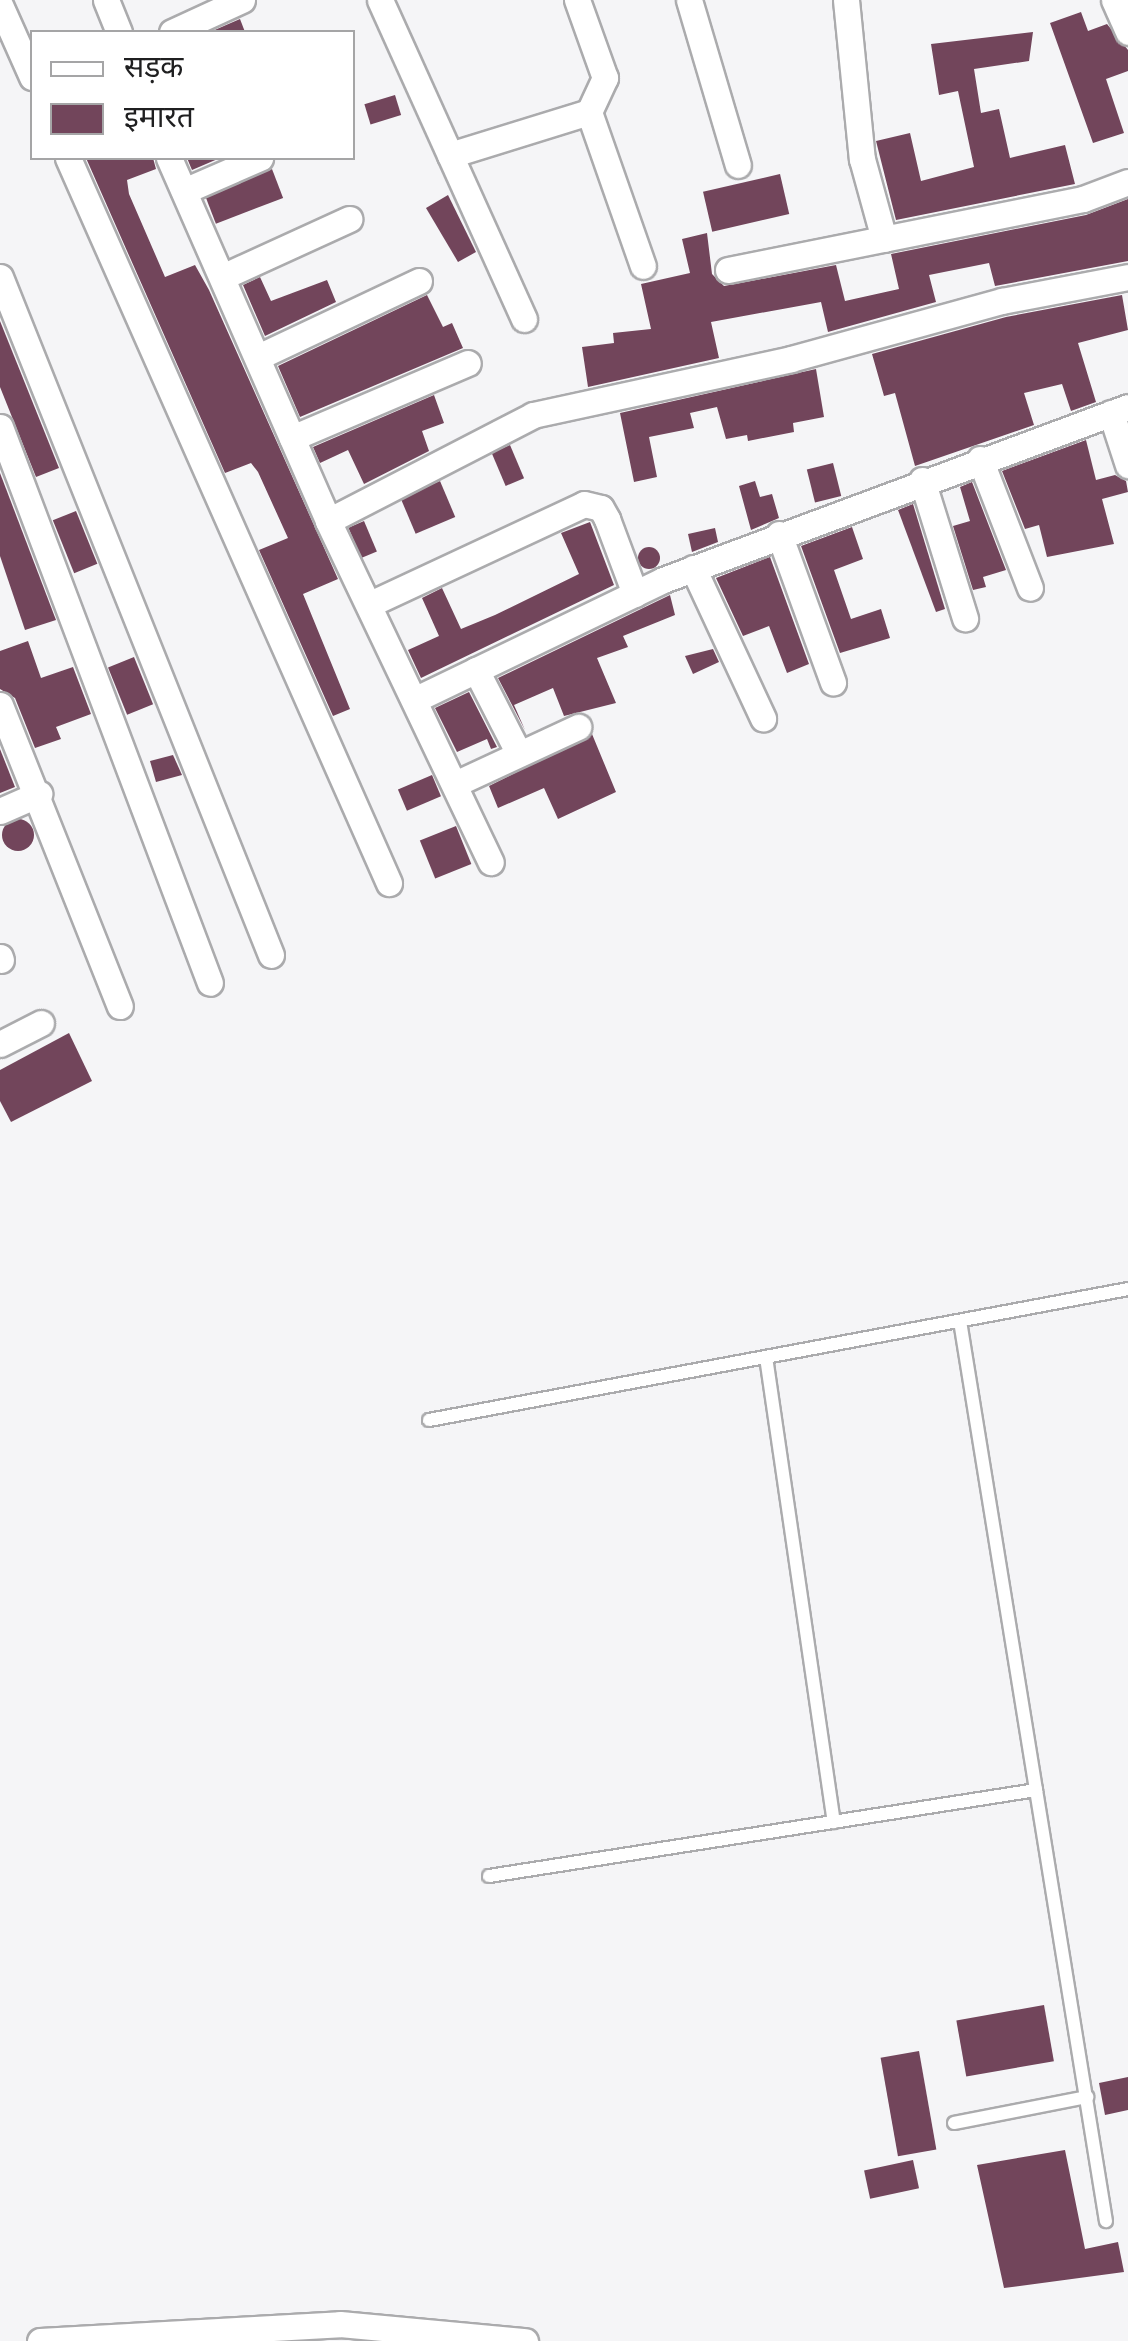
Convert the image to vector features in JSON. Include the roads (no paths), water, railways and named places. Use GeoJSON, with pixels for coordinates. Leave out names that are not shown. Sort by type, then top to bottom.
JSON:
{"type":"FeatureCollection","features":[{"type":"Feature","properties":{"kind":"street"},"geometry":{"type":"LineString","coordinates":[[106,0],[118,30]]}},
{"type":"Feature","properties":{"kind":"street"},"geometry":{"type":"LineString","coordinates":[[176,30],[242,0]]}},
{"type":"Feature","properties":{"kind":"street"},"geometry":{"type":"LineString","coordinates":[[380,0],[524,319]]}},
{"type":"Feature","properties":{"kind":"street"},"geometry":{"type":"LineString","coordinates":[[577,0],[605,78],[589,112],[643,266]]}},
{"type":"Feature","properties":{"kind":"street"},"geometry":{"type":"LineString","coordinates":[[689,0],[738,165]]}},
{"type":"Feature","properties":{"kind":"street"},"geometry":{"type":"LineString","coordinates":[[846,0],[862,159],[884,239]]}},
{"type":"Feature","properties":{"kind":"street"},"geometry":{"type":"LineString","coordinates":[[1114,0],[1128,32]]}},
{"type":"Feature","properties":{"kind":"street"},"geometry":{"type":"LineString","coordinates":[[0,5],[30,73]]}},
{"type":"Feature","properties":{"kind":"street"},"geometry":{"type":"LineString","coordinates":[[450,155],[589,112]]}},
{"type":"Feature","properties":{"kind":"street"},"geometry":{"type":"LineString","coordinates":[[69,160],[390,883]]}},
{"type":"Feature","properties":{"kind":"street"},"geometry":{"type":"LineString","coordinates":[[170,160],[328,521],[491,862]]}},
{"type":"Feature","properties":{"kind":"street"},"geometry":{"type":"LineString","coordinates":[[184,192],[256,160]]}},
{"type":"Feature","properties":{"kind":"street"},"geometry":{"type":"LineString","coordinates":[[728,270],[1083,199],[1128,182]]}},
{"type":"Feature","properties":{"kind":"street"},"geometry":{"type":"LineString","coordinates":[[222,277],[350,219]]}},
{"type":"Feature","properties":{"kind":"street"},"geometry":{"type":"LineString","coordinates":[[328,521],[534,416],[791,359],[1002,301],[1128,277]]}},
{"type":"Feature","properties":{"kind":"street"},"geometry":{"type":"LineString","coordinates":[[0,278],[271,955]]}},
{"type":"Feature","properties":{"kind":"street"},"geometry":{"type":"LineString","coordinates":[[258,357],[419,281]]}},
{"type":"Feature","properties":{"kind":"street"},"geometry":{"type":"LineString","coordinates":[[292,438],[468,363]]}},
{"type":"Feature","properties":{"kind":"street"},"geometry":{"type":"LineString","coordinates":[[414,700],[693,568],[1119,410],[1128,465]]}},
{"type":"Feature","properties":{"kind":"street"},"geometry":{"type":"LineString","coordinates":[[0,426],[210,983]]}},
{"type":"Feature","properties":{"kind":"street"},"geometry":{"type":"LineString","coordinates":[[980,459],[1030,588]]}},
{"type":"Feature","properties":{"kind":"street"},"geometry":{"type":"LineString","coordinates":[[922,480],[965,618]]}},
{"type":"Feature","properties":{"kind":"street"},"geometry":{"type":"LineString","coordinates":[[370,604],[584,504],[600,508],[607,520],[634,594]]}},
{"type":"Feature","properties":{"kind":"street"},"geometry":{"type":"LineString","coordinates":[[780,534],[833,682]]}},
{"type":"Feature","properties":{"kind":"street"},"geometry":{"type":"LineString","coordinates":[[693,568],[763,718]]}},
{"type":"Feature","properties":{"kind":"street"},"geometry":{"type":"LineString","coordinates":[[476,670],[519,754]]}},
{"type":"Feature","properties":{"kind":"street"},"geometry":{"type":"LineString","coordinates":[[0,704],[39,794],[120,1006]]}},
{"type":"Feature","properties":{"kind":"street"},"geometry":{"type":"LineString","coordinates":[[455,784],[578,727]]}},
{"type":"Feature","properties":{"kind":"street"},"geometry":{"type":"LineString","coordinates":[[0,811],[39,794]]}},
{"type":"Feature","properties":{"kind":"street"},"geometry":{"type":"LineString","coordinates":[[0,1044],[40,1023]]}},
{"type":"Feature","properties":{"kind":"street"},"geometry":{"type":"LineString","coordinates":[[40,2341],[357,2333],[524,2341]]}},
{"type":"Feature","properties":{"kind":"lane"},"geometry":{"type":"LineString","coordinates":[[429,1420],[1128,1289]]}},
{"type":"Feature","properties":{"kind":"lane"},"geometry":{"type":"LineString","coordinates":[[960,1321],[1106,2221]]}},
{"type":"Feature","properties":{"kind":"lane"},"geometry":{"type":"LineString","coordinates":[[766,1357],[834,1822]]}},
{"type":"Feature","properties":{"kind":"lane"},"geometry":{"type":"LineString","coordinates":[[489,1876],[1036,1790]]}},
{"type":"Feature","properties":{"kind":"lane"},"geometry":{"type":"LineString","coordinates":[[954,2123],[1087,2097]]}}]}
